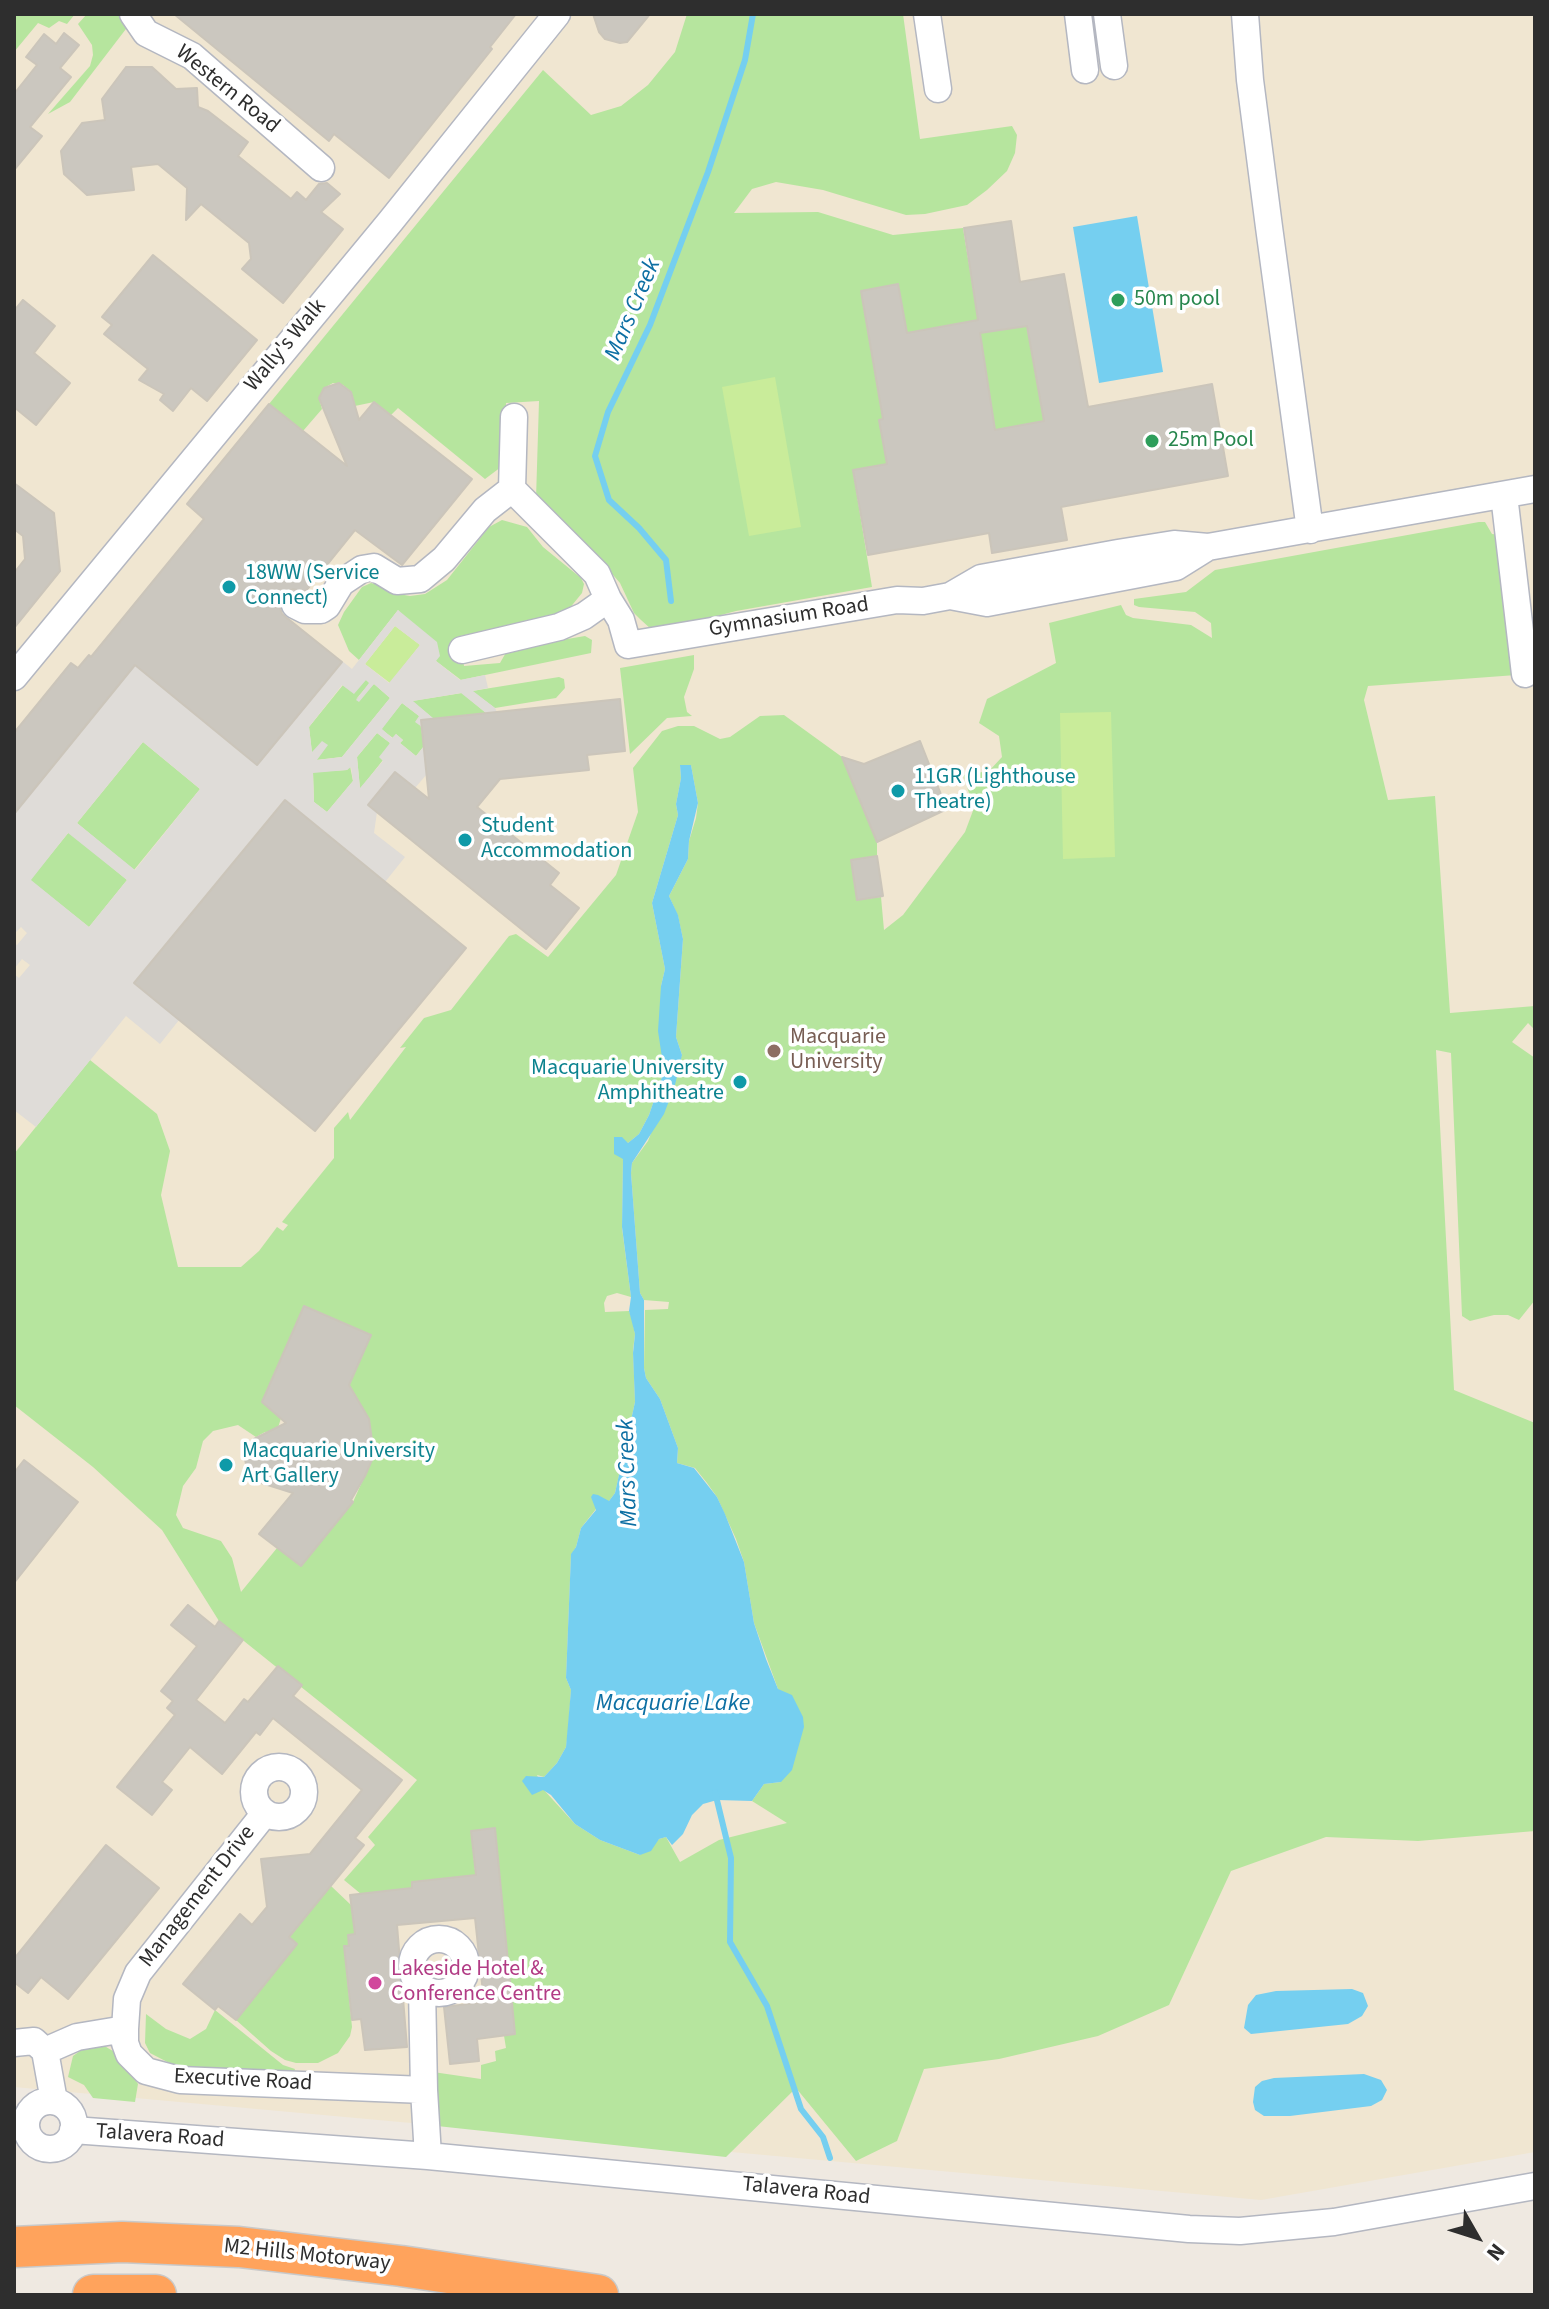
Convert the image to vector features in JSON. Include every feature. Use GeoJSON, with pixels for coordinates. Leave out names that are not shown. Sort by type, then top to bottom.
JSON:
{"type":"FeatureCollection","features":[{"type":"Feature","properties":{"kind":"highway","name":"M2 Hills Motorway"},"geometry":{"type":"LineString","coordinates":[[14,2247],[122,2242],[239,2247],[401,2266],[598,2295]]}},
{"type":"Feature","properties":{"kind":"highway"},"geometry":{"type":"LineString","coordinates":[[93,2295],[156,2295]]}},
{"type":"Feature","properties":{"kind":"street","name":"Western Road"},"geometry":{"type":"LineString","coordinates":[[133,14],[146,33],[192,56],[321,168]]}},
{"type":"Feature","properties":{"kind":"street","name":"Wally's Walk"},"geometry":{"type":"LineString","coordinates":[[14,677],[371,245],[557,14]]}},
{"type":"Feature","properties":{"kind":"street"},"geometry":{"type":"LineString","coordinates":[[927,14],[938,89]]}},
{"type":"Feature","properties":{"kind":"street"},"geometry":{"type":"LineString","coordinates":[[1078,14],[1085,70]]}},
{"type":"Feature","properties":{"kind":"street"},"geometry":{"type":"LineString","coordinates":[[1107,14],[1114,66]]}},
{"type":"Feature","properties":{"kind":"street"},"geometry":{"type":"LineString","coordinates":[[1245,14],[1261,168],[1310,530]]}},
{"type":"Feature","properties":{"kind":"street"},"geometry":{"type":"LineString","coordinates":[[462,650],[559,627],[584,616],[608,599],[597,574],[512,489],[514,417]]}},
{"type":"Feature","properties":{"kind":"street"},"geometry":{"type":"LineString","coordinates":[[295,605],[314,611],[327,606],[341,583],[362,569],[374,567],[397,581],[409,582],[430,573],[485,510],[512,489]]}},
{"type":"Feature","properties":{"kind":"street"},"geometry":{"type":"LineString","coordinates":[[1525,492],[1525,674]]}},
{"type":"Feature","properties":{"kind":"street","name":"Gymnasium Road"},"geometry":{"type":"LineString","coordinates":[[608,599],[621,620],[628,645],[897,600],[923,601],[950,596],[981,578],[1174,544],[1208,547],[1525,492]]}},
{"type":"Feature","properties":{"kind":"street","name":"Management Drive"},"geometry":{"type":"LineString","coordinates":[[125,2029],[127,1999],[138,1973],[265,1813]]}},
{"type":"Feature","properties":{"kind":"street"},"geometry":{"type":"LineString","coordinates":[[422,1988],[428,2156]]}},
{"type":"Feature","properties":{"kind":"street"},"geometry":{"type":"LineString","coordinates":[[45,2051],[77,2037],[125,2029]]}},
{"type":"Feature","properties":{"kind":"street","name":"Executive Road"},"geometry":{"type":"LineString","coordinates":[[125,2029],[129,2054],[146,2071],[180,2080],[424,2090]]}},
{"type":"Feature","properties":{"kind":"street"},"geometry":{"type":"LineString","coordinates":[[14,2043],[34,2041],[45,2051],[54,2101]]}},
{"type":"Feature","properties":{"kind":"street"},"geometry":{"type":"LineString","coordinates":[[46,2100],[68,2108],[74,2123],[70,2137],[59,2147],[44,2148],[31,2140],[20,2124],[34,2107],[46,2100]]}},
{"type":"Feature","properties":{"kind":"street","name":"Talavera Road"},"geometry":{"type":"LineString","coordinates":[[73,2130],[428,2156],[1173,2228],[1240,2231],[1334,2222],[1535,2186]]}},
{"type":"Feature","properties":{"kind":"shaded area","name":"Macquarie University"},"geometry":{"type":"Polygon","coordinates":[[[14,14],[1535,14],[1535,2152],[1261,2200],[14,2087],[14,14]]]}},
{"type":"Feature","properties":{"kind":"shaded area"},"geometry":{"type":"Polygon","coordinates":[[[398,610],[437,642],[440,656],[436,661],[460,680],[485,675],[488,688],[473,691],[497,712],[486,713],[461,693],[413,701],[434,719],[421,720],[422,727],[415,722],[419,716],[402,703],[382,729],[392,738],[396,734],[403,740],[400,743],[416,756],[424,746],[438,761],[415,788],[395,772],[369,804],[377,812],[374,833],[405,857],[385,882],[284,800],[134,982],[179,1020],[160,1044],[126,1016],[36,1127],[14,1110],[14,974],[19,978],[30,965],[22,959],[14,969],[14,943],[17,945],[27,933],[21,927],[14,934],[14,808],[23,803],[121,683],[130,661],[257,765],[342,661],[352,669],[398,610]],[[395,626],[365,664],[389,683],[420,645],[395,626]],[[366,680],[354,694],[342,685],[309,727],[312,752],[322,741],[328,745],[317,760],[342,757],[390,698],[374,684],[359,702],[356,700],[369,683],[366,680]],[[377,733],[357,757],[360,788],[383,761],[379,757],[390,743],[377,733]],[[143,742],[77,823],[135,870],[200,789],[143,742]],[[351,767],[313,773],[314,802],[327,812],[353,781],[351,767]],[[68,833],[31,880],[89,927],[127,880],[68,833]]]}},
{"type":"Feature","properties":{"kind":"green space"},"geometry":{"type":"Polygon","coordinates":[[[14,14],[75,14],[67,24],[59,21],[49,28],[38,23],[14,52],[14,14]]]}},
{"type":"Feature","properties":{"kind":"green space"},"geometry":{"type":"Polygon","coordinates":[[[87,14],[125,14],[129,25],[70,102],[48,114],[90,66],[92,45],[78,24],[87,14]]]}},
{"type":"Feature","properties":{"kind":"green space"},"geometry":{"type":"Polygon","coordinates":[[[687,14],[903,14],[920,139],[1012,126],[1017,135],[1015,153],[1007,171],[967,205],[906,215],[823,190],[776,182],[752,189],[734,213],[818,212],[893,235],[963,228],[978,320],[907,333],[898,285],[861,292],[883,419],[887,464],[853,471],[872,587],[736,611],[661,631],[651,629],[634,613],[620,583],[536,499],[539,401],[506,403],[505,464],[485,479],[398,408],[391,415],[374,402],[350,407],[351,392],[343,385],[333,383],[324,388],[319,398],[322,409],[303,431],[269,404],[543,70],[591,115],[621,106],[648,85],[675,52],[687,14]]]}},
{"type":"Feature","properties":{"kind":"green space"},"geometry":{"type":"Polygon","coordinates":[[[1027,326],[1044,421],[995,430],[980,333],[1027,326]]]}},
{"type":"Feature","properties":{"kind":"green space"},"geometry":{"type":"Polygon","coordinates":[[[775,377],[801,527],[749,536],[722,387],[775,377]]]}},
{"type":"Feature","properties":{"kind":"green space"},"geometry":{"type":"Polygon","coordinates":[[[502,520],[527,527],[543,547],[581,578],[584,584],[582,593],[569,609],[556,617],[460,636],[464,666],[500,663],[508,649],[585,636],[592,640],[591,653],[461,680],[436,661],[398,610],[359,660],[349,651],[338,625],[362,587],[371,583],[393,593],[410,596],[425,594],[447,580],[489,527],[502,520]]]}},
{"type":"Feature","properties":{"kind":"green space"},"geometry":{"type":"Polygon","coordinates":[[[1479,522],[1485,522],[1492,534],[1501,535],[1516,675],[1368,686],[1364,700],[1388,800],[1435,796],[1450,1013],[1535,1006],[1535,1030],[1528,1023],[1512,1042],[1535,1058],[1535,1300],[1519,1320],[1508,1315],[1494,1315],[1470,1321],[1462,1316],[1451,1053],[1436,1050],[1454,1390],[1535,1423],[1535,1831],[1418,1841],[1326,1837],[1231,1871],[1169,2005],[1098,2036],[999,2059],[924,2069],[897,2141],[856,2161],[796,2088],[726,2157],[437,2126],[433,2072],[481,2079],[481,2065],[496,2061],[495,2051],[506,2048],[471,1832],[478,1900],[412,1888],[361,1894],[344,1880],[375,1845],[368,1837],[417,1780],[219,1621],[162,1530],[93,1467],[14,1405],[14,1154],[90,1060],[157,1114],[170,1151],[161,1195],[178,1267],[241,1267],[259,1251],[277,1227],[283,1231],[288,1225],[282,1222],[334,1158],[334,1128],[348,1112],[350,1120],[406,1047],[400,1048],[424,1018],[451,1010],[509,936],[516,934],[548,957],[616,875],[638,812],[633,768],[662,731],[678,726],[694,726],[720,739],[730,737],[760,716],[784,715],[842,757],[877,842],[877,856],[851,860],[857,900],[881,897],[884,930],[903,915],[965,832],[974,808],[963,775],[989,771],[1002,757],[999,736],[979,723],[987,699],[1056,663],[1049,623],[1121,605],[1126,615],[1133,618],[1191,625],[1212,638],[1211,623],[1195,612],[1139,607],[1134,605],[1134,599],[1186,592],[1215,570],[1479,522]],[[691,765],[680,766],[676,804],[678,815],[652,903],[665,969],[661,986],[664,1071],[649,1115],[639,1134],[626,1142],[623,1159],[622,1228],[631,1297],[617,1293],[607,1296],[604,1303],[605,1312],[629,1311],[632,1319],[635,1334],[635,1402],[615,1493],[596,1509],[581,1528],[571,1555],[566,1678],[571,1690],[566,1747],[544,1777],[537,1775],[543,1789],[575,1824],[600,1840],[640,1855],[666,1837],[680,1862],[719,1840],[787,1823],[752,1801],[764,1784],[781,1782],[778,1689],[754,1623],[744,1562],[717,1497],[695,1468],[677,1463],[678,1448],[660,1399],[646,1378],[644,1368],[645,1310],[668,1309],[669,1302],[644,1300],[640,1293],[631,1173],[632,1163],[648,1141],[682,1055],[676,1037],[683,939],[669,896],[688,859],[689,841],[696,818],[698,803],[691,765]],[[304,1306],[262,1402],[281,1418],[277,1431],[256,1437],[238,1425],[213,1431],[203,1441],[196,1468],[183,1486],[176,1515],[183,1528],[221,1541],[232,1558],[241,1592],[277,1548],[301,1566],[353,1502],[374,1455],[369,1419],[304,1306]]]}},
{"type":"Feature","properties":{"kind":"green space"},"geometry":{"type":"Polygon","coordinates":[[[395,626],[420,645],[390,683],[365,664],[395,626]]]}},
{"type":"Feature","properties":{"kind":"green space"},"geometry":{"type":"Polygon","coordinates":[[[694,655],[694,669],[684,697],[687,712],[692,716],[667,718],[630,754],[620,668],[694,655]]]}},
{"type":"Feature","properties":{"kind":"green space"},"geometry":{"type":"Polygon","coordinates":[[[559,677],[564,679],[565,688],[556,698],[495,708],[472,691],[559,677]]]}},
{"type":"Feature","properties":{"kind":"green space"},"geometry":{"type":"Polygon","coordinates":[[[366,680],[370,683],[356,699],[374,684],[390,698],[342,757],[316,760],[312,753],[309,727],[343,685],[366,680]]]}},
{"type":"Feature","properties":{"kind":"green space"},"geometry":{"type":"Polygon","coordinates":[[[462,693],[486,713],[434,719],[412,701],[462,693]]]}},
{"type":"Feature","properties":{"kind":"green space"},"geometry":{"type":"Polygon","coordinates":[[[402,703],[419,716],[424,746],[416,756],[400,743],[403,740],[396,734],[393,738],[381,729],[402,703]]]}},
{"type":"Feature","properties":{"kind":"green space"},"geometry":{"type":"Polygon","coordinates":[[[1111,712],[1115,857],[1063,859],[1060,713],[1111,712]]]}},
{"type":"Feature","properties":{"kind":"green space"},"geometry":{"type":"Polygon","coordinates":[[[377,733],[390,743],[383,760],[360,789],[357,757],[377,733]]]}},
{"type":"Feature","properties":{"kind":"green space"},"geometry":{"type":"Polygon","coordinates":[[[143,742],[200,789],[134,870],[77,823],[143,742]]]}},
{"type":"Feature","properties":{"kind":"green space"},"geometry":{"type":"Polygon","coordinates":[[[350,766],[353,781],[327,812],[314,802],[313,772],[347,770],[350,766]]]}},
{"type":"Feature","properties":{"kind":"green space"},"geometry":{"type":"Polygon","coordinates":[[[69,832],[127,880],[89,927],[30,880],[69,832]]]}},
{"type":"Feature","properties":{"kind":"green space"},"geometry":{"type":"Polygon","coordinates":[[[331,1886],[351,1905],[355,1934],[348,1935],[349,1946],[344,1947],[352,2027],[350,2036],[338,2053],[318,2063],[296,2063],[271,2051],[236,2020],[297,1944],[281,1931],[300,1923],[331,1886]]]}},
{"type":"Feature","properties":{"kind":"green space"},"geometry":{"type":"Polygon","coordinates":[[[215,2010],[283,2065],[295,2069],[292,2078],[175,2066],[150,2053],[145,2043],[146,2014],[166,2029],[190,2039],[206,2029],[215,2010]]]}},
{"type":"Feature","properties":{"kind":"green space"},"geometry":{"type":"Polygon","coordinates":[[[101,2044],[118,2054],[138,2084],[135,2102],[93,2098],[84,2085],[68,2077],[73,2056],[87,2046],[101,2044]]]}},
{"type":"Feature","properties":{"kind":"water","name":"50m pool"},"geometry":{"type":"Polygon","coordinates":[[[1137,216],[1163,372],[1099,383],[1073,227],[1137,216]]]}},
{"type":"Feature","properties":{"kind":"water","name":"Macquarie Lake"},"geometry":{"type":"Polygon","coordinates":[[[680,765],[691,765],[698,803],[688,859],[669,896],[678,915],[683,939],[676,1037],[682,1055],[664,1114],[632,1163],[631,1173],[640,1293],[644,1300],[644,1368],[646,1378],[660,1399],[678,1448],[677,1463],[694,1468],[717,1497],[725,1514],[744,1562],[754,1623],[766,1659],[778,1689],[792,1695],[803,1717],[804,1727],[792,1770],[781,1782],[764,1784],[752,1801],[717,1800],[703,1804],[672,1845],[666,1837],[659,1839],[651,1851],[640,1855],[600,1840],[575,1824],[551,1795],[543,1790],[532,1795],[522,1781],[526,1776],[544,1777],[566,1747],[571,1690],[566,1678],[571,1554],[581,1528],[596,1510],[591,1497],[593,1494],[609,1501],[615,1493],[635,1402],[635,1334],[629,1311],[631,1297],[622,1227],[623,1159],[614,1154],[614,1137],[622,1137],[628,1143],[639,1134],[664,1071],[658,1031],[665,969],[652,903],[678,815],[676,804],[680,765]]]}},
{"type":"Feature","properties":{"kind":"water"},"geometry":{"type":"Polygon","coordinates":[[[1352,1989],[1363,1993],[1368,2006],[1362,2016],[1348,2024],[1251,2034],[1244,2028],[1248,2005],[1256,1995],[1276,1991],[1352,1989]]]}},
{"type":"Feature","properties":{"kind":"water"},"geometry":{"type":"Polygon","coordinates":[[[1364,2074],[1381,2080],[1387,2090],[1382,2100],[1371,2106],[1290,2116],[1264,2116],[1255,2110],[1255,2087],[1262,2081],[1364,2074]]]}},
{"type":"Feature","properties":{"kind":"building"},"geometry":{"type":"Polygon","coordinates":[[[174,14],[516,14],[490,47],[492,49],[389,178],[334,134],[329,141],[174,14]]]}},
{"type":"Feature","properties":{"kind":"building"},"geometry":{"type":"Polygon","coordinates":[[[593,14],[650,14],[627,42],[620,43],[605,39],[593,14]]]}},
{"type":"Feature","properties":{"kind":"building"},"geometry":{"type":"Polygon","coordinates":[[[64,33],[79,45],[60,68],[71,77],[30,127],[42,136],[14,170],[14,94],[37,65],[26,57],[44,34],[56,44],[64,33]]]}},
{"type":"Feature","properties":{"kind":"building"},"geometry":{"type":"Polygon","coordinates":[[[126,67],[152,67],[176,89],[197,88],[198,107],[208,111],[248,142],[238,156],[291,199],[297,192],[306,200],[319,184],[327,183],[340,194],[321,212],[343,229],[283,303],[242,269],[251,259],[249,243],[201,204],[186,220],[187,188],[158,164],[131,167],[134,190],[87,195],[64,174],[61,151],[82,123],[105,120],[102,99],[126,67]]]}},
{"type":"Feature","properties":{"kind":"building"},"geometry":{"type":"Polygon","coordinates":[[[1011,221],[1020,282],[1064,274],[1088,407],[1212,384],[1228,476],[1061,507],[1067,540],[992,553],[989,533],[868,555],[853,470],[887,464],[879,420],[883,419],[861,291],[898,284],[907,333],[978,320],[964,228],[1011,221]],[[1027,326],[980,333],[995,430],[1044,421],[1027,326]]]}},
{"type":"Feature","properties":{"kind":"building"},"geometry":{"type":"Polygon","coordinates":[[[153,255],[257,340],[207,401],[191,388],[173,411],[160,400],[164,394],[139,380],[148,369],[104,334],[112,325],[102,317],[153,255]]]}},
{"type":"Feature","properties":{"kind":"building"},"geometry":{"type":"Polygon","coordinates":[[[23,300],[55,326],[34,353],[70,383],[36,425],[14,407],[14,311],[23,300]]]}},
{"type":"Feature","properties":{"kind":"building","name":"18WW (Service Connect)"},"geometry":{"type":"Polygon","coordinates":[[[339,383],[351,392],[359,420],[374,402],[472,479],[402,565],[355,530],[305,592],[293,589],[281,597],[279,605],[282,614],[342,662],[257,765],[135,665],[14,814],[14,733],[71,663],[78,668],[89,655],[91,657],[204,519],[187,504],[269,404],[347,466],[319,398],[324,388],[339,383]]]}},
{"type":"Feature","properties":{"kind":"building"},"geometry":{"type":"Polygon","coordinates":[[[14,483],[54,513],[60,571],[14,628],[14,573],[25,559],[23,536],[14,529],[14,483]]]}},
{"type":"Feature","properties":{"kind":"building","name":"Student Accommodation"},"geometry":{"type":"Polygon","coordinates":[[[620,699],[625,751],[587,755],[589,770],[500,779],[477,807],[559,873],[550,885],[579,908],[546,949],[368,805],[395,772],[429,799],[421,720],[620,699]]]}},
{"type":"Feature","properties":{"kind":"building","name":"11GR (Lighthouse Theatre)"},"geometry":{"type":"Polygon","coordinates":[[[920,741],[945,810],[877,842],[842,757],[864,764],[920,741]]]}},
{"type":"Feature","properties":{"kind":"building"},"geometry":{"type":"Polygon","coordinates":[[[285,800],[466,948],[315,1131],[134,983],[285,800]]]}},
{"type":"Feature","properties":{"kind":"building"},"geometry":{"type":"Polygon","coordinates":[[[877,856],[883,896],[857,900],[851,860],[877,856]]]}},
{"type":"Feature","properties":{"kind":"building"},"geometry":{"type":"Polygon","coordinates":[[[304,1306],[371,1335],[349,1385],[369,1419],[374,1455],[351,1500],[353,1502],[301,1566],[259,1534],[293,1493],[255,1481],[245,1459],[247,1448],[254,1439],[286,1423],[262,1402],[304,1306]]]}},
{"type":"Feature","properties":{"kind":"building"},"geometry":{"type":"Polygon","coordinates":[[[24,1460],[78,1502],[14,1583],[14,1473],[24,1460]]]}},
{"type":"Feature","properties":{"kind":"building"},"geometry":{"type":"Polygon","coordinates":[[[188,1605],[215,1627],[219,1621],[243,1640],[196,1700],[225,1723],[244,1699],[248,1702],[278,1666],[302,1685],[293,1696],[402,1780],[355,1838],[364,1845],[289,1937],[297,1944],[236,2020],[218,2006],[215,2010],[183,1984],[240,1914],[252,1925],[267,1907],[261,1859],[310,1854],[362,1790],[273,1718],[260,1735],[256,1732],[222,1774],[190,1747],[162,1782],[172,1790],[152,1815],[117,1787],[175,1715],[167,1708],[173,1701],[161,1691],[197,1646],[171,1625],[188,1605]]]}},
{"type":"Feature","properties":{"kind":"building"},"geometry":{"type":"Polygon","coordinates":[[[495,1828],[515,2034],[477,2039],[479,2061],[450,2064],[444,2007],[484,2002],[475,1918],[397,1925],[407,2047],[365,2050],[361,2019],[352,2020],[344,1946],[349,1946],[348,1935],[355,1934],[350,1895],[412,1888],[412,1882],[476,1875],[471,1831],[495,1828]]]}},
{"type":"Feature","properties":{"kind":"building"},"geometry":{"type":"Polygon","coordinates":[[[106,1845],[159,1888],[68,1999],[41,1977],[28,1993],[14,1982],[14,1959],[106,1845]]]}},
{"type":"Feature","properties":{"kind":"waterway","name":"Mars Creek"},"geometry":{"type":"LineString","coordinates":[[671,601],[666,560],[639,528],[609,500],[595,456],[608,412],[650,325],[708,172],[745,60],[753,14]]}},
{"type":"Feature","properties":{"kind":"waterway","name":"Mars Creek"},"geometry":{"type":"LineString","coordinates":[[715,1792],[731,1858],[730,1942],[767,2006],[801,2109],[823,2137],[830,2158]]}},
{"type":"Feature","properties":{"kind":"place","name":"50m pool"},"geometry":{"type":"Point","coordinates":[1118,300]}},
{"type":"Feature","properties":{"kind":"place","name":"25m Pool"},"geometry":{"type":"Point","coordinates":[1152,441]}},
{"type":"Feature","properties":{"kind":"place","name":"18WW (Service Connect)"},"geometry":{"type":"Point","coordinates":[229,587]}},
{"type":"Feature","properties":{"kind":"place","name":"11GR (Lighthouse Theatre)"},"geometry":{"type":"Point","coordinates":[898,791]}},
{"type":"Feature","properties":{"kind":"place","name":"Student Accommodation"},"geometry":{"type":"Point","coordinates":[465,840]}},
{"type":"Feature","properties":{"kind":"place","name":"Macquarie University"},"geometry":{"type":"Point","coordinates":[774,1051]}},
{"type":"Feature","properties":{"kind":"place","name":"Macquarie University Amphitheatre"},"geometry":{"type":"Point","coordinates":[740,1082]}},
{"type":"Feature","properties":{"kind":"place","name":"Macquarie University Art Gallery"},"geometry":{"type":"Point","coordinates":[226,1465]}},
{"type":"Feature","properties":{"kind":"place","name":"Lakeside Hotel & Conference Centre"},"geometry":{"type":"Point","coordinates":[375,1983]}}]}
